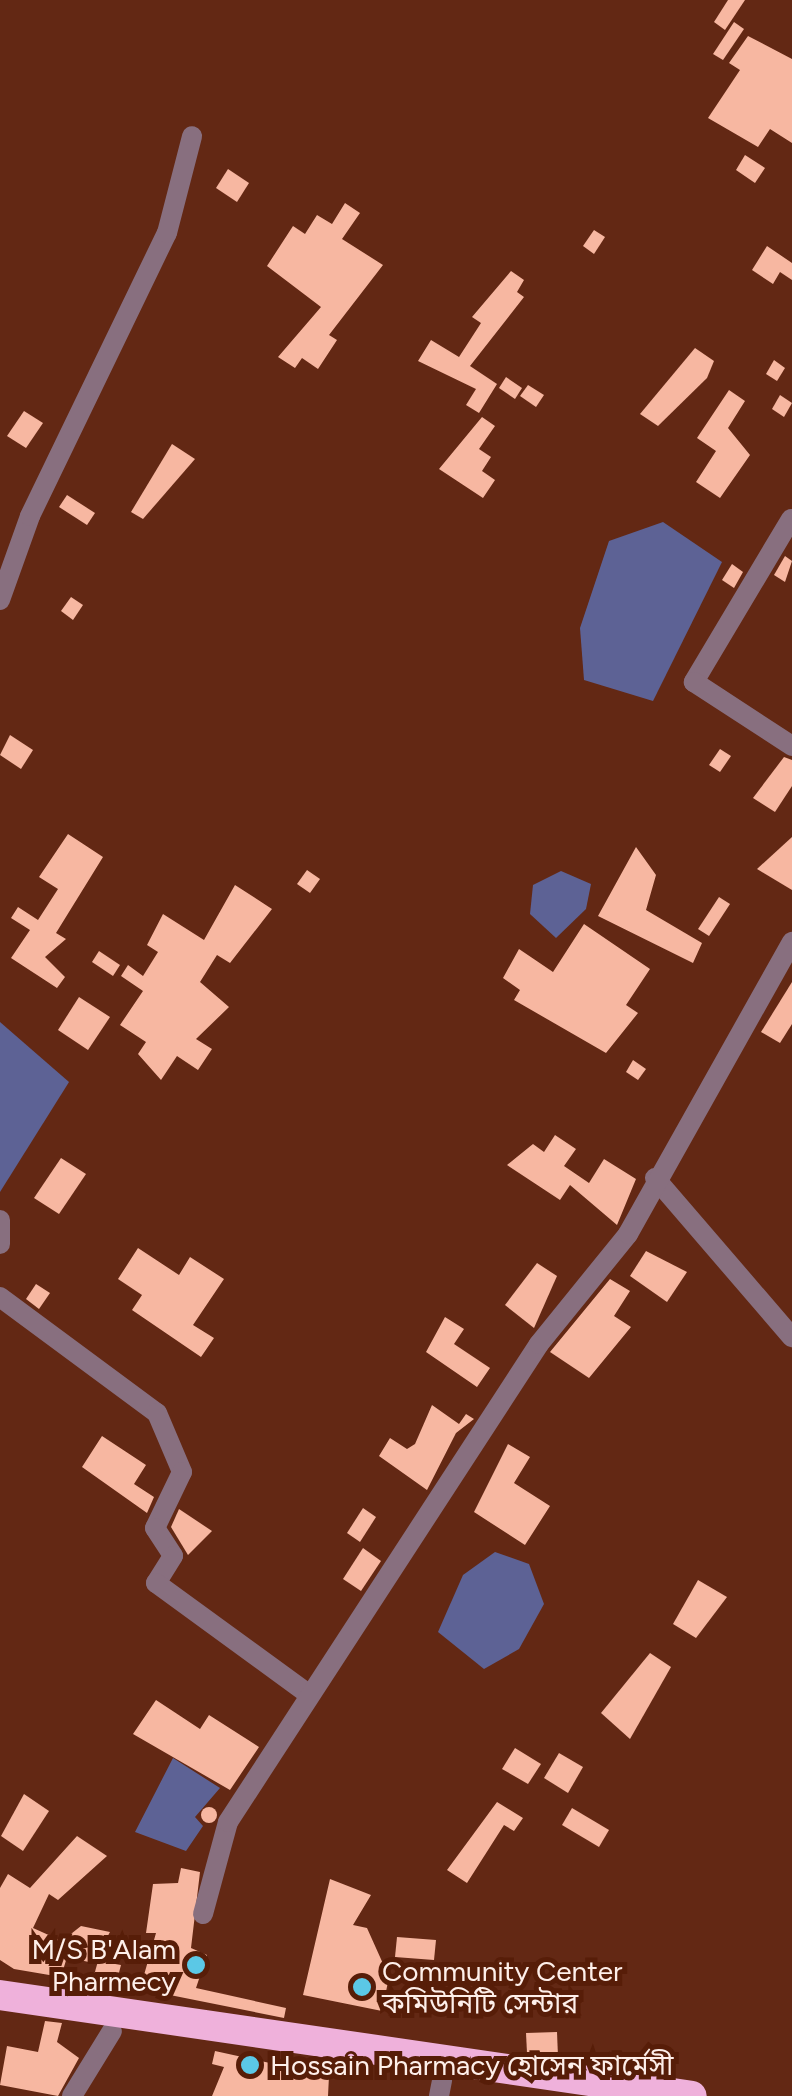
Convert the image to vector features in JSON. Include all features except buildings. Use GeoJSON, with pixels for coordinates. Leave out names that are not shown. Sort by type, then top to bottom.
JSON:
{"type":"FeatureCollection","features":[{"type":"Feature","properties":{"kind":"highway"},"geometry":{"type":"LineString","coordinates":[[0,1995],[692,2096]]}},
{"type":"Feature","properties":{"kind":"highway"},"geometry":{"type":"LineString","coordinates":[[0,2015],[440,2088],[546,2096]]}},
{"type":"Feature","properties":{"kind":"street"},"geometry":{"type":"LineString","coordinates":[[0,600],[30,516],[167,233],[192,136]]}},
{"type":"Feature","properties":{"kind":"street"},"geometry":{"type":"LineString","coordinates":[[792,520],[694,682],[792,746]]}},
{"type":"Feature","properties":{"kind":"street"},"geometry":{"type":"LineString","coordinates":[[203,1914],[228,1822],[306,1693],[539,1344],[628,1234],[655,1178],[789,955]]}},
{"type":"Feature","properties":{"kind":"street"},"geometry":{"type":"LineString","coordinates":[[655,1178],[792,1337]]}},
{"type":"Feature","properties":{"kind":"street"},"geometry":{"type":"LineString","coordinates":[[0,1220],[0,1244]]}},
{"type":"Feature","properties":{"kind":"street"},"geometry":{"type":"LineString","coordinates":[[0,1297],[157,1413],[182,1472],[155,1528],[173,1556],[156,1583],[306,1693]]}},
{"type":"Feature","properties":{"kind":"street"},"geometry":{"type":"LineString","coordinates":[[72,2096],[112,2031]]}},
{"type":"Feature","properties":{"kind":"water"},"geometry":{"type":"Polygon","coordinates":[[[663,522],[722,562],[653,701],[584,680],[580,628],[609,541],[663,522]]]}},
{"type":"Feature","properties":{"kind":"water"},"geometry":{"type":"Polygon","coordinates":[[[561,871],[591,884],[586,909],[556,938],[530,914],[533,885],[561,871]]]}},
{"type":"Feature","properties":{"kind":"water"},"geometry":{"type":"Polygon","coordinates":[[[0,1022],[69,1082],[0,1192],[0,1022]]]}},
{"type":"Feature","properties":{"kind":"water"},"geometry":{"type":"Polygon","coordinates":[[[495,1552],[529,1564],[544,1604],[519,1649],[484,1669],[438,1632],[463,1575],[495,1552]]]}},
{"type":"Feature","properties":{"kind":"water"},"geometry":{"type":"Polygon","coordinates":[[[173,1758],[220,1788],[195,1817],[203,1826],[186,1851],[135,1832],[173,1758]]]}},
{"type":"Feature","properties":{"kind":"place","name":"M/S B'Alam Pharmecy"},"geometry":{"type":"Point","coordinates":[196,1965]}},
{"type":"Feature","properties":{"kind":"place","name":"Community Center কমিউনিটি সেন্টার"},"geometry":{"type":"Point","coordinates":[362,1987]}},
{"type":"Feature","properties":{"kind":"place","name":"Hossain Pharmacy হোসেন ফার্মেসী"},"geometry":{"type":"Point","coordinates":[250,2065]}}]}
